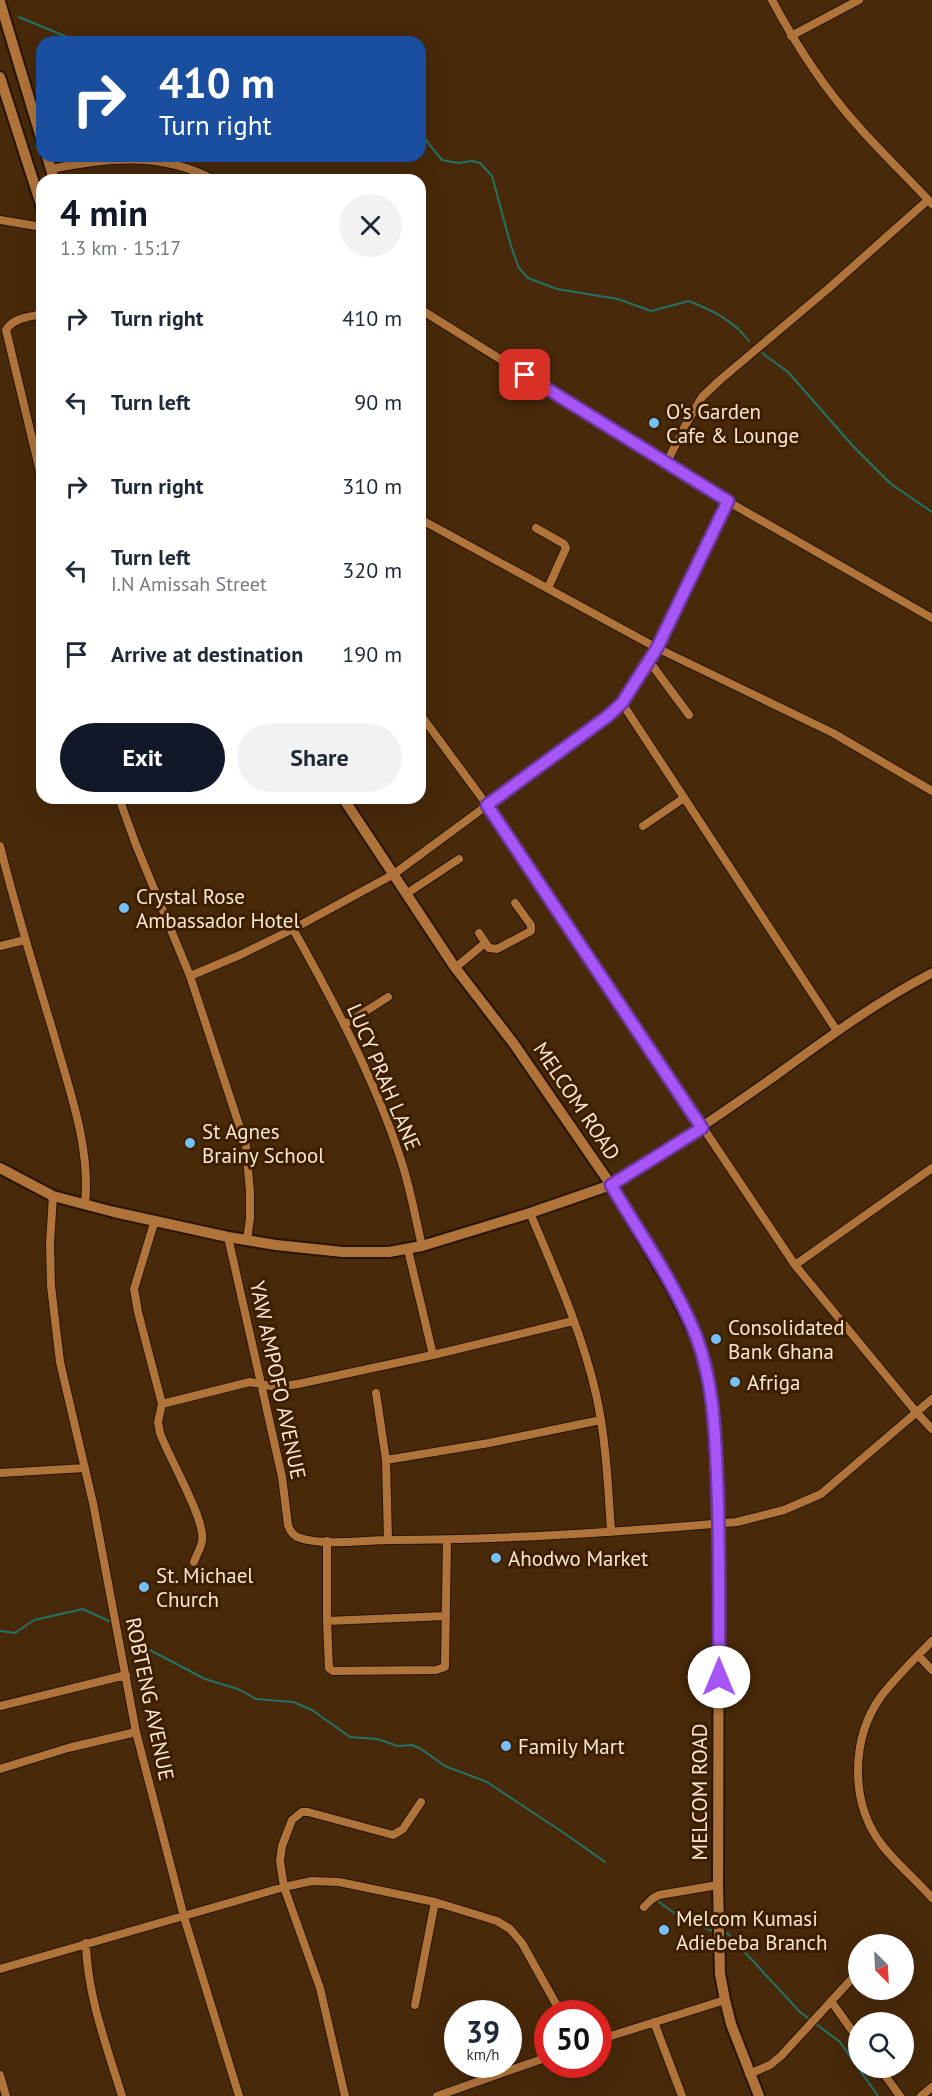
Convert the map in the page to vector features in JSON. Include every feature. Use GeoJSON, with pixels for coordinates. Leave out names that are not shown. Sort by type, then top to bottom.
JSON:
{"type":"FeatureCollection","features":[{"type":"Feature","properties":{"kind":"main road"},"geometry":{"type":"LineString","coordinates":[[0,2],[36,121]]}},
{"type":"Feature","properties":{"kind":"main road"},"geometry":{"type":"LineString","coordinates":[[0,77],[36,189]]}},
{"type":"Feature","properties":{"kind":"main road","name":"MELCOM ROAD"},"geometry":{"type":"LineString","coordinates":[[347,804],[455,968],[514,1044],[611,1185],[672,1287],[696,1337],[704,1363],[713,1411],[719,1523],[718,1885],[720,1974],[725,2001],[749,2074],[759,2096]]}},
{"type":"Feature","properties":{"kind":"main road"},"geometry":{"type":"LineString","coordinates":[[0,1168],[53,1196],[85,1204],[228,1237],[344,1251],[408,1250],[530,1213],[611,1185]]}},
{"type":"Feature","properties":{"kind":"street"},"geometry":{"type":"LineString","coordinates":[[666,464],[702,397],[930,202],[858,126],[830,91],[791,36],[772,0]]}},
{"type":"Feature","properties":{"kind":"street"},"geometry":{"type":"LineString","coordinates":[[791,36],[860,0]]}},
{"type":"Feature","properties":{"kind":"street"},"geometry":{"type":"LineString","coordinates":[[56,174],[90,162]]}},
{"type":"Feature","properties":{"kind":"street"},"geometry":{"type":"LineString","coordinates":[[163,162],[203,174]]}},
{"type":"Feature","properties":{"kind":"street"},"geometry":{"type":"LineString","coordinates":[[0,220],[36,226]]}},
{"type":"Feature","properties":{"kind":"street"},"geometry":{"type":"LineString","coordinates":[[426,313],[666,464],[932,618]]}},
{"type":"Feature","properties":{"kind":"street"},"geometry":{"type":"LineString","coordinates":[[36,315],[10,324],[6,330],[36,455]]}},
{"type":"Feature","properties":{"kind":"street"},"geometry":{"type":"LineString","coordinates":[[190,976],[240,956],[394,874],[608,716],[622,703],[657,648],[728,501]]}},
{"type":"Feature","properties":{"kind":"street"},"geometry":{"type":"LineString","coordinates":[[426,522],[657,648],[833,733],[932,791]]}},
{"type":"Feature","properties":{"kind":"street"},"geometry":{"type":"LineString","coordinates":[[536,528],[564,544],[566,548],[548,588]]}},
{"type":"Feature","properties":{"kind":"street"},"geometry":{"type":"LineString","coordinates":[[649,661],[690,715]]}},
{"type":"Feature","properties":{"kind":"street"},"geometry":{"type":"LineString","coordinates":[[622,703],[837,1031]]}},
{"type":"Feature","properties":{"kind":"street"},"geometry":{"type":"LineString","coordinates":[[426,722],[487,805],[795,1265],[932,1429]]}},
{"type":"Feature","properties":{"kind":"street"},"geometry":{"type":"LineString","coordinates":[[643,826],[684,798]]}},
{"type":"Feature","properties":{"kind":"street"},"geometry":{"type":"LineString","coordinates":[[121,804],[190,976],[246,1146],[250,1192],[247,1240]]}},
{"type":"Feature","properties":{"kind":"street"},"geometry":{"type":"LineString","coordinates":[[0,846],[79,1127],[87,1184],[85,1204]]}},
{"type":"Feature","properties":{"kind":"street"},"geometry":{"type":"LineString","coordinates":[[406,894],[459,859]]}},
{"type":"Feature","properties":{"kind":"street"},"geometry":{"type":"LineString","coordinates":[[479,933],[489,948],[497,949],[531,931],[531,925],[515,903]]}},
{"type":"Feature","properties":{"kind":"street","name":"LUCY PRAH LANE"},"geometry":{"type":"LineString","coordinates":[[293,929],[344,1025],[388,1123],[409,1188],[422,1246]]}},
{"type":"Feature","properties":{"kind":"street"},"geometry":{"type":"LineString","coordinates":[[0,946],[25,940]]}},
{"type":"Feature","properties":{"kind":"street"},"geometry":{"type":"LineString","coordinates":[[455,968],[485,943]]}},
{"type":"Feature","properties":{"kind":"street"},"geometry":{"type":"LineString","coordinates":[[611,1185],[702,1128],[837,1031],[899,990],[932,973]]}},
{"type":"Feature","properties":{"kind":"street"},"geometry":{"type":"LineString","coordinates":[[344,1025],[388,997]]}},
{"type":"Feature","properties":{"kind":"street"},"geometry":{"type":"LineString","coordinates":[[795,1265],[932,1168]]}},
{"type":"Feature","properties":{"kind":"street","name":"ROBTENG AVENUE"},"geometry":{"type":"LineString","coordinates":[[53,1196],[50,1242],[54,1323],[60,1362],[85,1468],[136,1732],[184,1917],[238,2096]]}},
{"type":"Feature","properties":{"kind":"street"},"geometry":{"type":"LineString","coordinates":[[530,1213],[588,1361],[597,1395],[611,1531]]}},
{"type":"Feature","properties":{"kind":"street"},"geometry":{"type":"LineString","coordinates":[[155,1220],[134,1289],[162,1404],[158,1422],[159,1432],[190,1498],[202,1533],[202,1541],[194,1562]]}},
{"type":"Feature","properties":{"kind":"street","name":"YAW AMPOFO AVENUE"},"geometry":{"type":"LineString","coordinates":[[228,1237],[282,1477],[290,1532],[297,1538],[327,1541]]}},
{"type":"Feature","properties":{"kind":"street"},"geometry":{"type":"LineString","coordinates":[[408,1250],[433,1355]]}},
{"type":"Feature","properties":{"kind":"street"},"geometry":{"type":"LineString","coordinates":[[162,1404],[238,1384],[260,1383],[277,1387],[298,1384],[433,1355],[573,1321]]}},
{"type":"Feature","properties":{"kind":"street"},"geometry":{"type":"LineString","coordinates":[[376,1393],[386,1460],[388,1540]]}},
{"type":"Feature","properties":{"kind":"street"},"geometry":{"type":"LineString","coordinates":[[447,1540],[446,1663],[442,1669],[333,1671],[329,1668],[327,1541],[447,1540],[611,1531],[719,1523],[761,1517],[784,1510],[820,1494],[932,1399]]}},
{"type":"Feature","properties":{"kind":"street"},"geometry":{"type":"LineString","coordinates":[[386,1460],[489,1443],[601,1420]]}},
{"type":"Feature","properties":{"kind":"street"},"geometry":{"type":"LineString","coordinates":[[0,1473],[85,1468]]}},
{"type":"Feature","properties":{"kind":"street"},"geometry":{"type":"LineString","coordinates":[[327,1621],[446,1616]]}},
{"type":"Feature","properties":{"kind":"street"},"geometry":{"type":"LineString","coordinates":[[932,1641],[882,1695],[874,1708],[859,1749],[858,1784],[865,1813],[877,1837],[932,1898]]}},
{"type":"Feature","properties":{"kind":"street"},"geometry":{"type":"LineString","coordinates":[[918,1655],[932,1670]]}},
{"type":"Feature","properties":{"kind":"street"},"geometry":{"type":"LineString","coordinates":[[0,1706],[126,1675]]}},
{"type":"Feature","properties":{"kind":"street"},"geometry":{"type":"LineString","coordinates":[[0,1769],[68,1748],[136,1732]]}},
{"type":"Feature","properties":{"kind":"street"},"geometry":{"type":"LineString","coordinates":[[345,2096],[320,1988],[284,1887],[281,1853],[292,1820],[302,1812],[393,1835],[403,1829],[422,1802]]}},
{"type":"Feature","properties":{"kind":"street"},"geometry":{"type":"LineString","coordinates":[[0,1969],[284,1887],[326,1881],[435,1902],[497,1921],[510,1929],[522,1943],[554,2000]]}},
{"type":"Feature","properties":{"kind":"street"},"geometry":{"type":"LineString","coordinates":[[644,1907],[660,1895],[718,1885]]}},
{"type":"Feature","properties":{"kind":"street"},"geometry":{"type":"LineString","coordinates":[[415,2005],[435,1902]]}},
{"type":"Feature","properties":{"kind":"street"},"geometry":{"type":"LineString","coordinates":[[86,1943],[88,1973],[123,2096]]}},
{"type":"Feature","properties":{"kind":"street"},"geometry":{"type":"LineString","coordinates":[[749,2074],[776,2061],[848,1983]]}},
{"type":"Feature","properties":{"kind":"street"},"geometry":{"type":"LineString","coordinates":[[612,2036],[725,2001]]}},
{"type":"Feature","properties":{"kind":"street"},"geometry":{"type":"LineString","coordinates":[[831,2001],[848,2025]]}},
{"type":"Feature","properties":{"kind":"street"},"geometry":{"type":"LineString","coordinates":[[654,2022],[682,2096]]}},
{"type":"Feature","properties":{"kind":"street"},"geometry":{"type":"LineString","coordinates":[[437,2096],[449,2094],[534,2062]]}},
{"type":"Feature","properties":{"kind":"street"},"geometry":{"type":"LineString","coordinates":[[0,2075],[6,2096]]}},
{"type":"Feature","properties":{"kind":"street"},"geometry":{"type":"LineString","coordinates":[[887,2078],[900,2096]]}},
{"type":"Feature","properties":{"kind":"street"},"geometry":{"type":"LineString","coordinates":[[921,2096],[932,2087]]}},
{"type":"Feature","properties":{"kind":"waterway"},"geometry":{"type":"LineString","coordinates":[[19,17],[65,36]]}},
{"type":"Feature","properties":{"kind":"waterway"},"geometry":{"type":"LineString","coordinates":[[426,140],[442,160],[480,163],[492,176],[511,246],[519,268],[528,278],[557,289],[618,299],[651,311],[689,301],[722,317],[736,327],[749,341]]}},
{"type":"Feature","properties":{"kind":"waterway"},"geometry":{"type":"LineString","coordinates":[[762,353],[788,372],[853,446],[891,484],[932,512]]}},
{"type":"Feature","properties":{"kind":"waterway"},"geometry":{"type":"LineString","coordinates":[[0,1631],[15,1633],[34,1620],[83,1609],[109,1621]]}},
{"type":"Feature","properties":{"kind":"waterway"},"geometry":{"type":"LineString","coordinates":[[127,1638],[205,1679],[238,1689],[256,1699],[293,1702],[312,1710],[350,1737],[377,1739],[398,1746],[412,1745],[421,1749],[445,1766],[487,1782],[605,1862]]}},
{"type":"Feature","properties":{"kind":"waterway"},"geometry":{"type":"LineString","coordinates":[[659,1902],[677,1915],[712,1931]]}},
{"type":"Feature","properties":{"kind":"waterway"},"geometry":{"type":"LineString","coordinates":[[727,1933],[800,2012],[840,2042],[878,2096]]}},
{"type":"Feature","properties":{"kind":"place","name":"O's Garden Cafe & Lounge"},"geometry":{"type":"Point","coordinates":[654,423]}},
{"type":"Feature","properties":{"kind":"place","name":"Crystal Rose Ambassador Hotel"},"geometry":{"type":"Point","coordinates":[124,908]}},
{"type":"Feature","properties":{"kind":"place","name":"St Agnes Brainy School"},"geometry":{"type":"Point","coordinates":[190,1143]}},
{"type":"Feature","properties":{"kind":"place","name":"Consolidated Bank Ghana"},"geometry":{"type":"Point","coordinates":[716,1339]}},
{"type":"Feature","properties":{"kind":"place","name":"Afriga"},"geometry":{"type":"Point","coordinates":[735,1382]}},
{"type":"Feature","properties":{"kind":"place","name":"Ahodwo Market"},"geometry":{"type":"Point","coordinates":[496,1558]}},
{"type":"Feature","properties":{"kind":"place","name":"St. Michael Church"},"geometry":{"type":"Point","coordinates":[144,1587]}},
{"type":"Feature","properties":{"kind":"place","name":"Family Mart"},"geometry":{"type":"Point","coordinates":[506,1746]}},
{"type":"Feature","properties":{"kind":"place","name":"Melcom Kumasi Adiebeba Branch"},"geometry":{"type":"Point","coordinates":[664,1930]}},
{"type":"Feature","properties":{"kind":"route"},"geometry":{"type":"LineString","coordinates":[[525,375],[728,501],[657,648],[622,703],[608,716],[487,805],[702,1128],[611,1185],[672,1287],[696,1337],[704,1363],[713,1411],[716,1448],[719,1523],[719,1677]]}}]}
